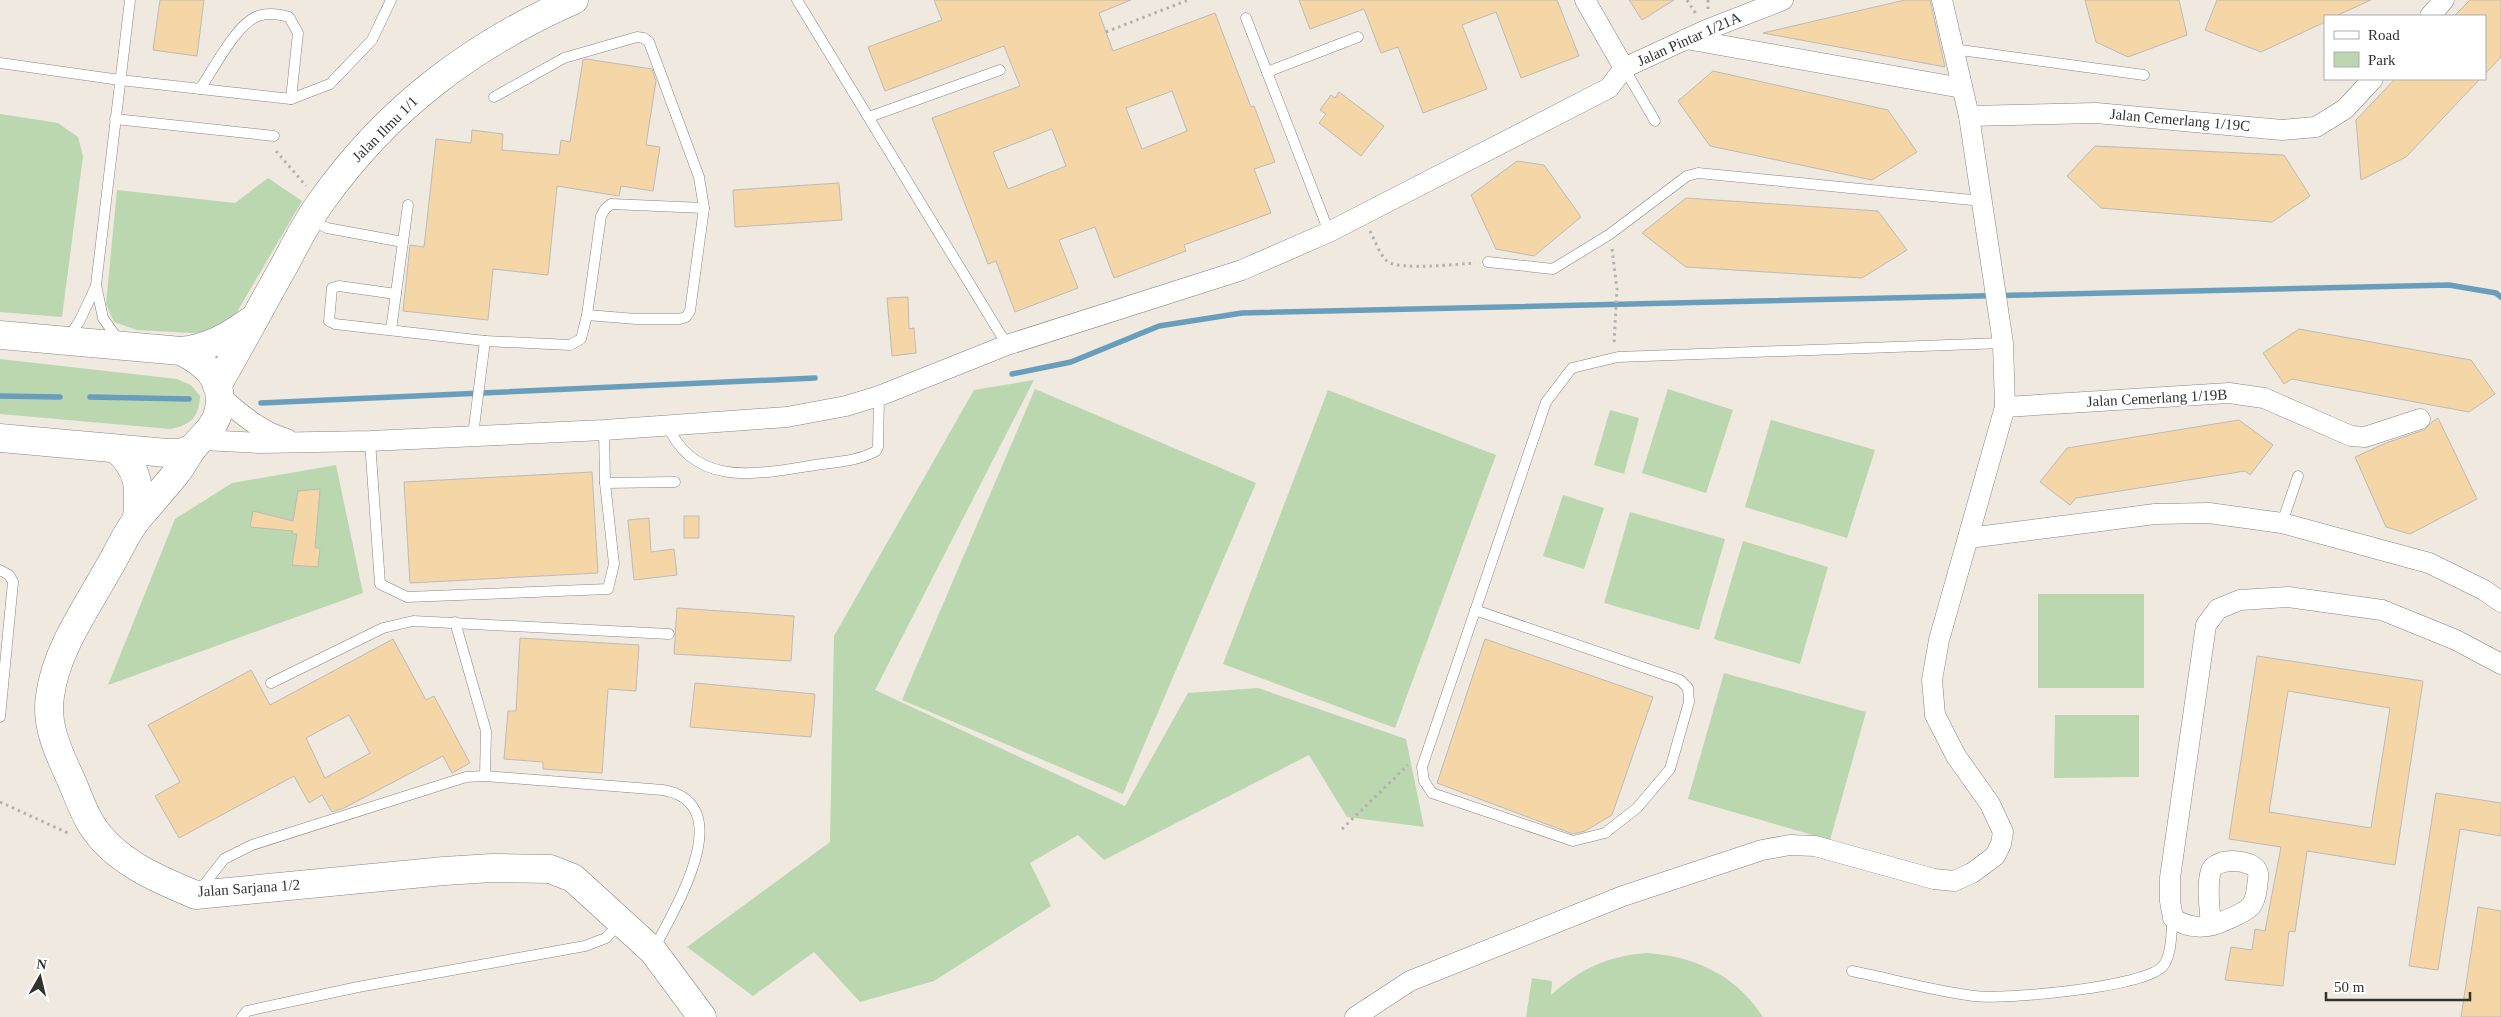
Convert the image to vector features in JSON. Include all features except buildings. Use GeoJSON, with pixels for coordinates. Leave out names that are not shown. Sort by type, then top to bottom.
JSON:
{"type":"FeatureCollection","features":[{"type":"Feature","properties":{"kind":"street","name":"Jalan Ilmu 1/1"},"geometry":{"type":"LineString","coordinates":[[137,519],[163,490],[212,427],[218,411],[219,391],[256,318],[315,211],[353,160],[395,115],[455,65],[520,26],[574,0]]}},
{"type":"Feature","properties":{"kind":"street"},"geometry":{"type":"LineString","coordinates":[[0,438],[180,453],[197,444],[370,441],[604,430],[667,424],[787,417],[818,412],[879,396],[1007,346],[1242,270],[1329,232],[1609,88],[1624,68],[1585,0]]}},
{"type":"Feature","properties":{"kind":"street","name":"Jalan Pintar 1/21A"},"geometry":{"type":"LineString","coordinates":[[1624,68],[1686,39],[1783,0]]}},
{"type":"Feature","properties":{"kind":"street"},"geometry":{"type":"LineString","coordinates":[[1355,1017],[1410,980],[1623,896],[1762,850],[1790,845],[1815,846],[1934,878],[1954,881],[1972,873],[1995,856],[2001,844],[2003,832],[1990,804],[1956,756],[1935,715],[1932,680],[1939,640],[2005,408],[2001,334],[1969,116],[1942,0]]}},
{"type":"Feature","properties":{"kind":"street"},"geometry":{"type":"LineString","coordinates":[[2431,15],[2444,0]]}},
{"type":"Feature","properties":{"kind":"street"},"geometry":{"type":"LineString","coordinates":[[1686,39],[1962,88]]}},
{"type":"Feature","properties":{"kind":"street","name":"Jalan Cemerlang 1/19C"},"geometry":{"type":"LineString","coordinates":[[1969,116],[2096,113],[2282,130],[2316,127],[2345,109],[2372,80]]}},
{"type":"Feature","properties":{"kind":"street","name":"Jalan Ilmu 1/1"},"geometry":{"type":"LineString","coordinates":[[181,352],[201,348],[220,341],[256,318]]}},
{"type":"Feature","properties":{"kind":"street"},"geometry":{"type":"LineString","coordinates":[[0,335],[123,345],[181,352],[200,361],[210,371],[219,391],[238,411],[272,435],[294,441]]}},
{"type":"Feature","properties":{"kind":"street","name":"Jalan Cemerlang 1/19B"},"geometry":{"type":"LineString","coordinates":[[2005,408],[2229,393],[2264,398],[2351,436],[2365,437],[2420,420]]}},
{"type":"Feature","properties":{"kind":"street"},"geometry":{"type":"LineString","coordinates":[[117,449],[136,472],[139,489],[137,519]]}},
{"type":"Feature","properties":{"kind":"street"},"geometry":{"type":"LineString","coordinates":[[1968,538],[2156,514],[2209,513],[2282,523],[2429,563],[2484,590],[2501,602]]}},
{"type":"Feature","properties":{"kind":"street","name":"Jalan Sarjana 1/2"},"geometry":{"type":"LineString","coordinates":[[137,519],[65,645],[50,696],[49,723],[59,753],[91,823],[104,840],[131,863],[163,882],[196,895],[444,871],[492,868],[550,869],[573,878],[653,951],[702,1017]]}},
{"type":"Feature","properties":{"kind":"street"},"geometry":{"type":"LineString","coordinates":[[2211,925],[2192,927],[2173,918],[2170,902],[2170,878],[2206,625],[2218,609],[2240,600],[2288,598],[2382,610],[2456,640],[2501,664]]}},
{"type":"Feature","properties":{"kind":"lane"},"geometry":{"type":"LineString","coordinates":[[66,340],[80,320],[96,285],[130,0]]}},
{"type":"Feature","properties":{"kind":"lane"},"geometry":{"type":"LineString","coordinates":[[0,63],[120,80],[292,99],[330,84],[372,40],[391,0]]}},
{"type":"Feature","properties":{"kind":"lane"},"geometry":{"type":"LineString","coordinates":[[797,0],[1007,346]]}},
{"type":"Feature","properties":{"kind":"lane"},"geometry":{"type":"LineString","coordinates":[[200,89],[246,23],[259,16],[276,14],[289,17],[298,33],[292,99]]}},
{"type":"Feature","properties":{"kind":"lane"},"geometry":{"type":"LineString","coordinates":[[1246,18],[1329,232]]}},
{"type":"Feature","properties":{"kind":"lane"},"geometry":{"type":"LineString","coordinates":[[494,97],[564,58],[637,37],[644,38],[650,42],[699,177],[704,208],[690,311],[686,317],[680,319],[636,319],[587,315]]}},
{"type":"Feature","properties":{"kind":"lane"},"geometry":{"type":"LineString","coordinates":[[1267,72],[1358,37]]}},
{"type":"Feature","properties":{"kind":"lane"},"geometry":{"type":"LineString","coordinates":[[1954,50],[2144,75]]}},
{"type":"Feature","properties":{"kind":"lane"},"geometry":{"type":"LineString","coordinates":[[1624,68],[1655,121]]}},
{"type":"Feature","properties":{"kind":"lane"},"geometry":{"type":"LineString","coordinates":[[869,117],[1000,70]]}},
{"type":"Feature","properties":{"kind":"lane"},"geometry":{"type":"LineString","coordinates":[[115,119],[272,140]]}},
{"type":"Feature","properties":{"kind":"lane"},"geometry":{"type":"LineString","coordinates":[[1488,262],[1553,270],[1610,234],[1687,176],[1698,173],[1982,201]]}},
{"type":"Feature","properties":{"kind":"lane"},"geometry":{"type":"LineString","coordinates":[[396,294],[339,286],[332,288],[329,321],[335,324],[485,341],[570,345],[581,339],[587,315],[602,216],[605,208],[611,204],[704,208]]}},
{"type":"Feature","properties":{"kind":"lane"},"geometry":{"type":"LineString","coordinates":[[392,330],[408,205]]}},
{"type":"Feature","properties":{"kind":"lane"},"geometry":{"type":"LineString","coordinates":[[315,211],[327,228],[403,242]]}},
{"type":"Feature","properties":{"kind":"lane"},"geometry":{"type":"LineString","coordinates":[[96,285],[103,318],[123,345]]}},
{"type":"Feature","properties":{"kind":"lane"},"geometry":{"type":"LineString","coordinates":[[1475,610],[1680,680],[1688,688],[1688,702],[1670,769],[1637,808],[1605,833],[1573,841],[1432,793],[1424,781],[1422,768],[1475,610],[1546,402],[1572,368],[1618,357],[2001,334]]}},
{"type":"Feature","properties":{"kind":"lane"},"geometry":{"type":"LineString","coordinates":[[473,435],[485,341]]}},
{"type":"Feature","properties":{"kind":"lane"},"geometry":{"type":"LineString","coordinates":[[667,424],[674,441],[700,463],[712,469],[727,473],[776,471],[862,456],[876,451],[878,447],[879,396]]}},
{"type":"Feature","properties":{"kind":"lane"},"geometry":{"type":"LineString","coordinates":[[370,441],[380,584],[407,597],[608,589],[614,564],[605,483],[604,430]]}},
{"type":"Feature","properties":{"kind":"lane"},"geometry":{"type":"LineString","coordinates":[[2282,523],[2298,476]]}},
{"type":"Feature","properties":{"kind":"lane"},"geometry":{"type":"LineString","coordinates":[[605,483],[675,482]]}},
{"type":"Feature","properties":{"kind":"lane"},"geometry":{"type":"LineString","coordinates":[[0,570],[9,575],[13,582],[0,717]]}},
{"type":"Feature","properties":{"kind":"lane"},"geometry":{"type":"LineString","coordinates":[[271,683],[383,628],[413,621],[669,634]]}},
{"type":"Feature","properties":{"kind":"lane"},"geometry":{"type":"LineString","coordinates":[[455,622],[486,731],[485,776]]}},
{"type":"Feature","properties":{"kind":"lane"},"geometry":{"type":"LineString","coordinates":[[196,895],[224,859],[252,845],[466,777],[485,776],[663,790],[677,792],[689,801],[696,812],[700,827],[698,846],[690,878],[653,951]]}},
{"type":"Feature","properties":{"kind":"lane"},"geometry":{"type":"LineString","coordinates":[[1852,971],[1952,992],[1994,998],[2115,984],[2152,975],[2164,965],[2169,950],[2173,918]]}},
{"type":"Feature","properties":{"kind":"lane"},"geometry":{"type":"LineString","coordinates":[[242,1017],[247,1011],[358,987],[585,946],[606,938],[621,922]]}},
{"type":"Feature","properties":{"kind":"path"},"geometry":{"type":"LineString","coordinates":[[1106,32],[1188,0]]}},
{"type":"Feature","properties":{"kind":"path"},"geometry":{"type":"LineString","coordinates":[[272,140],[315,211]]}},
{"type":"Feature","properties":{"kind":"path"},"geometry":{"type":"LineString","coordinates":[[1361,215],[1384,258],[1389,263],[1428,267],[1488,262]]}},
{"type":"Feature","properties":{"kind":"path"},"geometry":{"type":"LineString","coordinates":[[1610,234],[1617,289],[1614,334]]}},
{"type":"Feature","properties":{"kind":"path"},"geometry":{"type":"LineString","coordinates":[[1342,829],[1430,744]]}},
{"type":"Feature","properties":{"kind":"path"},"geometry":{"type":"LineString","coordinates":[[0,802],[74,836]]}},
{"type":"Feature","properties":{"kind":"shaded area"},"geometry":{"type":"Polygon","coordinates":[[[0,0],[2501,0],[2501,1017],[0,1017],[0,0]]]}},
{"type":"Feature","properties":{"kind":"green space"},"geometry":{"type":"Polygon","coordinates":[[[0,114],[58,123],[78,137],[83,156],[62,317],[0,312],[0,114]]]}},
{"type":"Feature","properties":{"kind":"green space"},"geometry":{"type":"Polygon","coordinates":[[[268,178],[302,201],[234,317],[215,331],[193,333],[137,330],[114,322],[106,304],[117,190],[235,203],[268,178]]]}},
{"type":"Feature","properties":{"kind":"green space"},"geometry":{"type":"Polygon","coordinates":[[[0,359],[177,379],[191,385],[200,396],[198,409],[196,415],[188,422],[170,429],[0,414],[0,359]]]}},
{"type":"Feature","properties":{"kind":"green space"},"geometry":{"type":"Polygon","coordinates":[[[1034,380],[875,690],[1125,806],[1188,693],[1258,688],[1406,739],[1424,827],[1347,817],[1309,755],[1104,860],[1078,835],[1030,863],[1051,906],[934,981],[860,1002],[814,952],[753,996],[687,947],[830,842],[834,636],[974,390],[1034,380]]]}},
{"type":"Feature","properties":{"kind":"green space"},"geometry":{"type":"Polygon","coordinates":[[[1035,389],[1256,483],[1123,794],[902,700],[1035,389]]]}},
{"type":"Feature","properties":{"kind":"green space"},"geometry":{"type":"Polygon","coordinates":[[[1668,389],[1733,410],[1706,493],[1642,473],[1668,389]]]}},
{"type":"Feature","properties":{"kind":"green space"},"geometry":{"type":"Polygon","coordinates":[[[1328,390],[1496,455],[1395,728],[1223,664],[1328,390]]]}},
{"type":"Feature","properties":{"kind":"green space"},"geometry":{"type":"Polygon","coordinates":[[[1610,410],[1639,418],[1624,474],[1594,465],[1610,410]]]}},
{"type":"Feature","properties":{"kind":"green space"},"geometry":{"type":"Polygon","coordinates":[[[1771,420],[1875,450],[1847,538],[1745,507],[1771,420]]]}},
{"type":"Feature","properties":{"kind":"green space"},"geometry":{"type":"Polygon","coordinates":[[[336,465],[363,593],[108,685],[175,519],[232,483],[336,465]]]}},
{"type":"Feature","properties":{"kind":"green space"},"geometry":{"type":"Polygon","coordinates":[[[1563,495],[1604,508],[1584,569],[1543,556],[1563,495]]]}},
{"type":"Feature","properties":{"kind":"green space"},"geometry":{"type":"Polygon","coordinates":[[[1630,512],[1725,539],[1699,630],[1604,603],[1630,512]]]}},
{"type":"Feature","properties":{"kind":"green space"},"geometry":{"type":"Polygon","coordinates":[[[1743,541],[1828,567],[1800,664],[1714,639],[1743,541]]]}},
{"type":"Feature","properties":{"kind":"green space"},"geometry":{"type":"Polygon","coordinates":[[[2038,594],[2144,594],[2144,688],[2038,688],[2038,594]]]}},
{"type":"Feature","properties":{"kind":"green space"},"geometry":{"type":"Polygon","coordinates":[[[1724,673],[1866,712],[1830,840],[1688,799],[1724,673]]]}},
{"type":"Feature","properties":{"kind":"green space"},"geometry":{"type":"Polygon","coordinates":[[[2055,715],[2139,715],[2139,777],[2054,778],[2055,715]]]}},
{"type":"Feature","properties":{"kind":"green space"},"geometry":{"type":"Polygon","coordinates":[[[1646,953],[1681,958],[1713,970],[1740,990],[1763,1017],[1526,1017],[1532,978],[1552,981],[1551,995],[1573,978],[1595,965],[1619,957],[1646,953]]]}},
{"type":"Feature","properties":{"kind":"waterway"},"geometry":{"type":"LineString","coordinates":[[1012,374],[1071,362],[1159,326],[1242,313],[2449,285],[2496,293],[2501,297]]}},
{"type":"Feature","properties":{"kind":"waterway"},"geometry":{"type":"LineString","coordinates":[[261,403],[815,378]]}},
{"type":"Feature","properties":{"kind":"waterway"},"geometry":{"type":"LineString","coordinates":[[0,396],[60,397]]}},
{"type":"Feature","properties":{"kind":"waterway"},"geometry":{"type":"LineString","coordinates":[[90,397],[189,399]]}}]}
